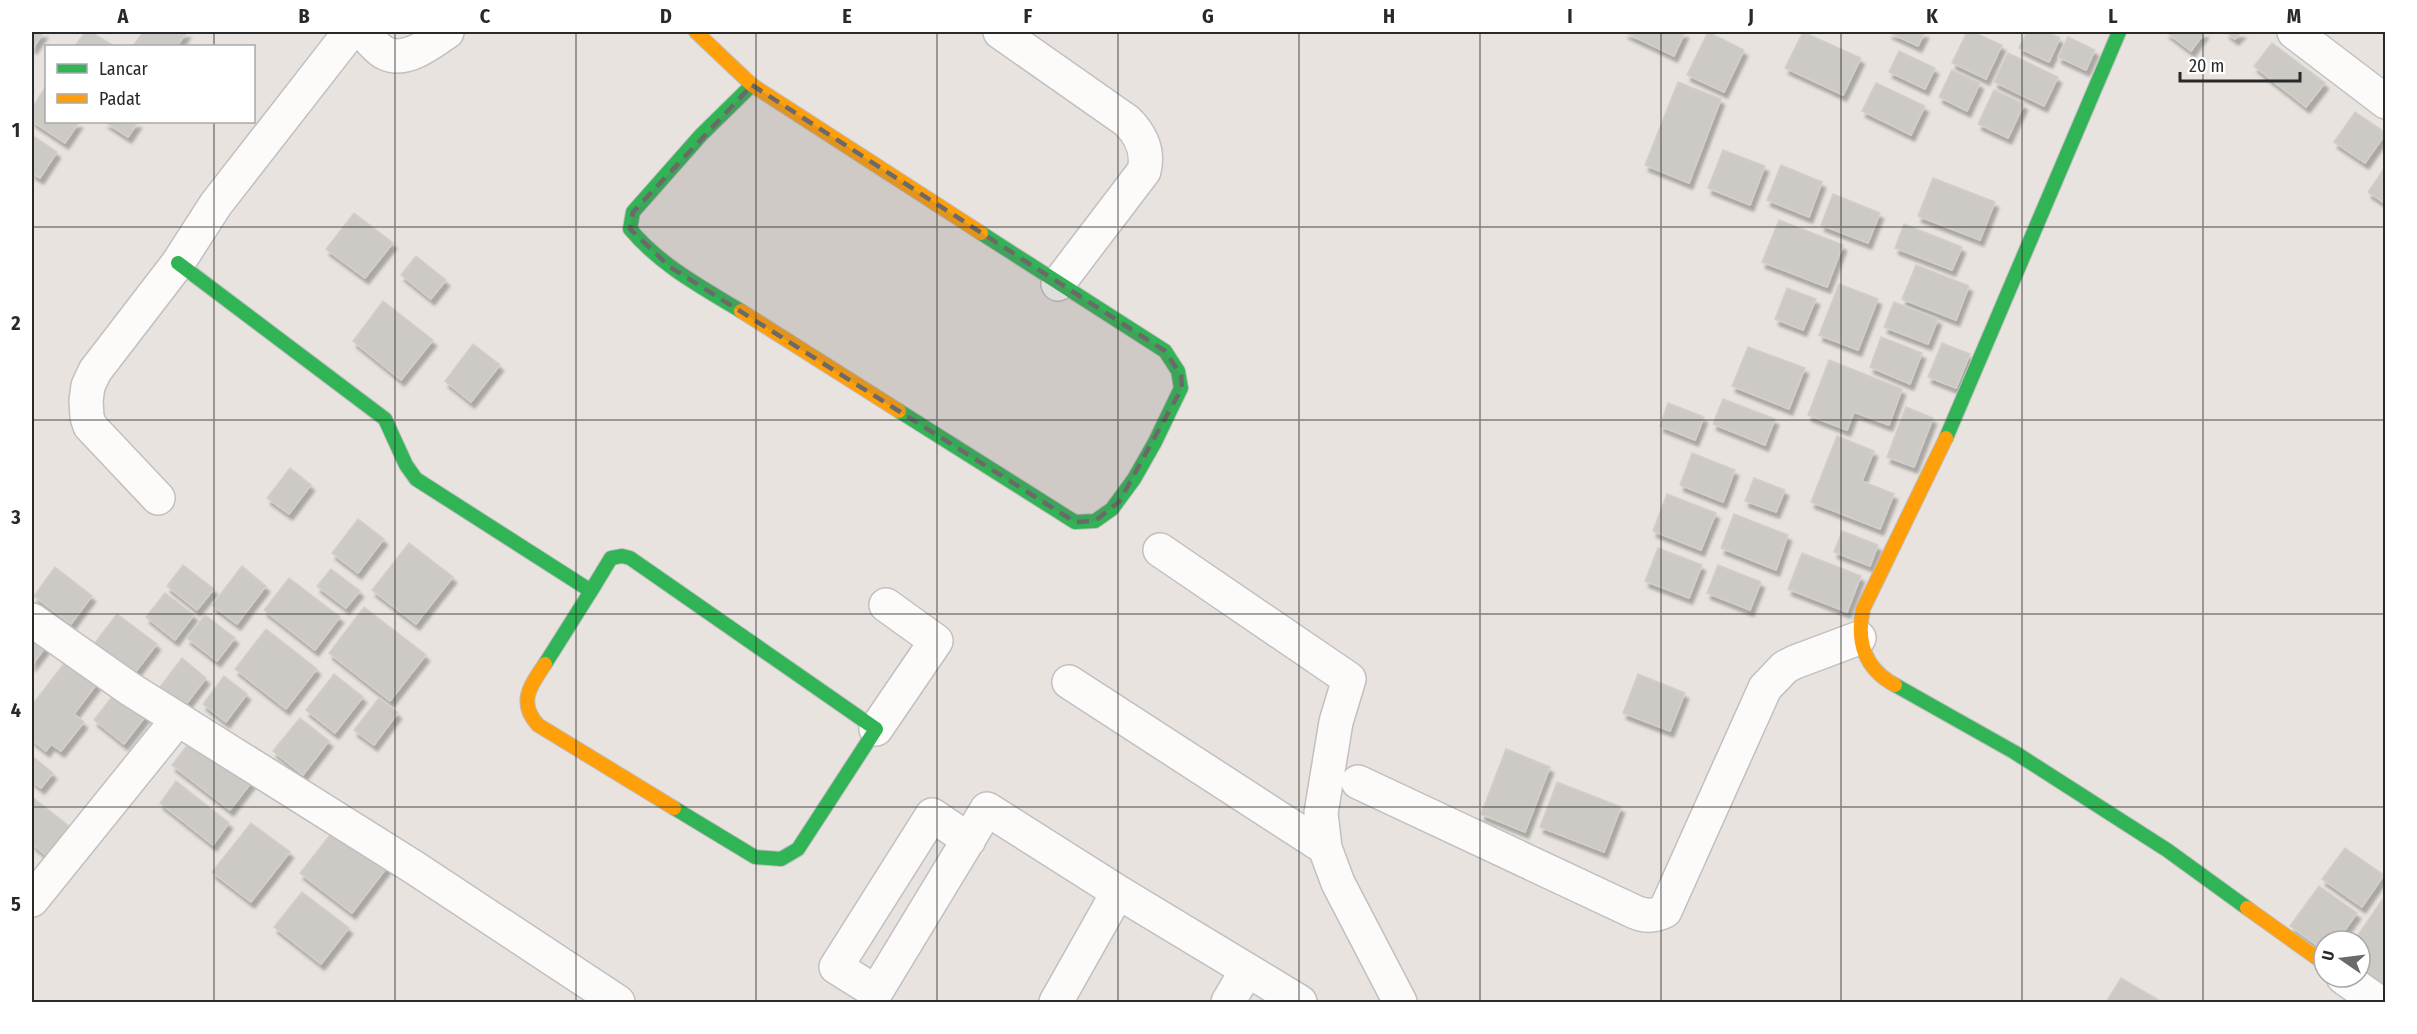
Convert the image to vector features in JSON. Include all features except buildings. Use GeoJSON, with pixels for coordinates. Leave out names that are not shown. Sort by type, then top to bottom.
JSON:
{"type":"FeatureCollection","features":[{"type":"Feature","properties":{"kind":"street"},"geometry":{"type":"LineString","coordinates":[[158,498],[90,426],[86,412],[88,386],[95,371],[177,263],[216,204],[350,32]]}},
{"type":"Feature","properties":{"kind":"street"},"geometry":{"type":"LineString","coordinates":[[363,32],[382,52],[405,55],[424,48],[447,32]]}},
{"type":"Feature","properties":{"kind":"street"},"geometry":{"type":"LineString","coordinates":[[696,32],[752,85],[1165,351],[1176,366],[1182,382],[1180,394],[1127,491],[1112,510],[1089,522],[1075,522],[670,267],[644,246],[630,230],[633,212],[701,135],[752,85]]}},
{"type":"Feature","properties":{"kind":"street"},"geometry":{"type":"LineString","coordinates":[[1000,32],[1127,121],[1139,134],[1145,151],[1144,171],[1058,284]]}},
{"type":"Feature","properties":{"kind":"street"},"geometry":{"type":"LineString","coordinates":[[2119,32],[1952,427],[1863,609],[1858,626],[1859,638],[1867,660],[1875,672],[1885,680],[2014,752],[2167,850],[2312,954]]}},
{"type":"Feature","properties":{"kind":"street"},"geometry":{"type":"LineString","coordinates":[[2294,32],[2385,102]]}},
{"type":"Feature","properties":{"kind":"street"},"geometry":{"type":"LineString","coordinates":[[177,263],[385,418],[398,439],[404,463],[416,479],[591,591]]}},
{"type":"Feature","properties":{"kind":"street"},"geometry":{"type":"LineString","coordinates":[[1160,550],[1349,679],[1336,722],[1321,813],[1325,848],[1338,883],[1400,1002]]}},
{"type":"Feature","properties":{"kind":"street"},"geometry":{"type":"LineString","coordinates":[[876,729],[625,556],[611,558],[529,689],[527,699],[530,714],[538,725],[755,857],[781,859],[798,849],[936,641],[886,605]]}},
{"type":"Feature","properties":{"kind":"street"},"geometry":{"type":"LineString","coordinates":[[32,620],[97,667],[415,868],[618,1002]]}},
{"type":"Feature","properties":{"kind":"street"},"geometry":{"type":"LineString","coordinates":[[1358,782],[1635,912],[1643,915],[1659,914],[1665,911],[1765,688],[1785,667],[1859,638]]}},
{"type":"Feature","properties":{"kind":"street"},"geometry":{"type":"LineString","coordinates":[[1069,682],[1325,848]]}},
{"type":"Feature","properties":{"kind":"street"},"geometry":{"type":"LineString","coordinates":[[32,900],[178,719]]}},
{"type":"Feature","properties":{"kind":"street"},"geometry":{"type":"LineString","coordinates":[[969,840],[932,815],[836,967],[876,992],[969,840],[987,809],[1118,892],[1300,1002]]}},
{"type":"Feature","properties":{"kind":"street"},"geometry":{"type":"LineString","coordinates":[[1056,1002],[1118,892]]}},
{"type":"Feature","properties":{"kind":"street"},"geometry":{"type":"LineString","coordinates":[[1228,1002],[1247,970]]}},
{"type":"Feature","properties":{"kind":"street"},"geometry":{"type":"LineString","coordinates":[[2360,989],[2378,1002]]}},
{"type":"Feature","properties":{"kind":"highlighted area"},"geometry":{"type":"Polygon","coordinates":[[[752,85],[1165,351],[1181,375],[1182,388],[1119,502],[1095,521],[1075,522],[670,267],[630,229],[633,212],[752,85]]]}},
{"type":"Feature","properties":{"kind":"traffic: fast"},"geometry":{"type":"LineString","coordinates":[[1946,438],[2119,32]]}},
{"type":"Feature","properties":{"kind":"traffic: fast"},"geometry":{"type":"LineString","coordinates":[[741,311],[696,284],[654,254],[630,229],[633,212],[701,135],[752,85]]}},
{"type":"Feature","properties":{"kind":"traffic: fast"},"geometry":{"type":"LineString","coordinates":[[899,411],[1075,522],[1095,521],[1112,509],[1134,479],[1181,388],[1178,371],[1165,351],[981,233]]}},
{"type":"Feature","properties":{"kind":"traffic: fast"},"geometry":{"type":"LineString","coordinates":[[178,263],[385,419],[406,465],[416,479],[591,591],[545,664]]}},
{"type":"Feature","properties":{"kind":"traffic: fast"},"geometry":{"type":"LineString","coordinates":[[591,591],[611,558],[622,556],[630,558],[876,729],[798,849],[781,859],[755,857],[674,808]]}},
{"type":"Feature","properties":{"kind":"traffic: fast"},"geometry":{"type":"LineString","coordinates":[[1895,685],[2014,752],[2167,850],[2247,908]]}},
{"type":"Feature","properties":{"kind":"traffic: slow"},"geometry":{"type":"LineString","coordinates":[[696,32],[752,85],[981,233]]}},
{"type":"Feature","properties":{"kind":"traffic: slow"},"geometry":{"type":"LineString","coordinates":[[741,311],[899,411]]}},
{"type":"Feature","properties":{"kind":"traffic: slow"},"geometry":{"type":"LineString","coordinates":[[1895,685],[1876,671],[1865,653],[1861,633],[1863,609],[1946,438]]}},
{"type":"Feature","properties":{"kind":"traffic: slow"},"geometry":{"type":"LineString","coordinates":[[545,664],[531,686],[527,701],[528,709],[538,725],[674,808]]}},
{"type":"Feature","properties":{"kind":"traffic: slow"},"geometry":{"type":"LineString","coordinates":[[2247,908],[2312,954]]}}]}
